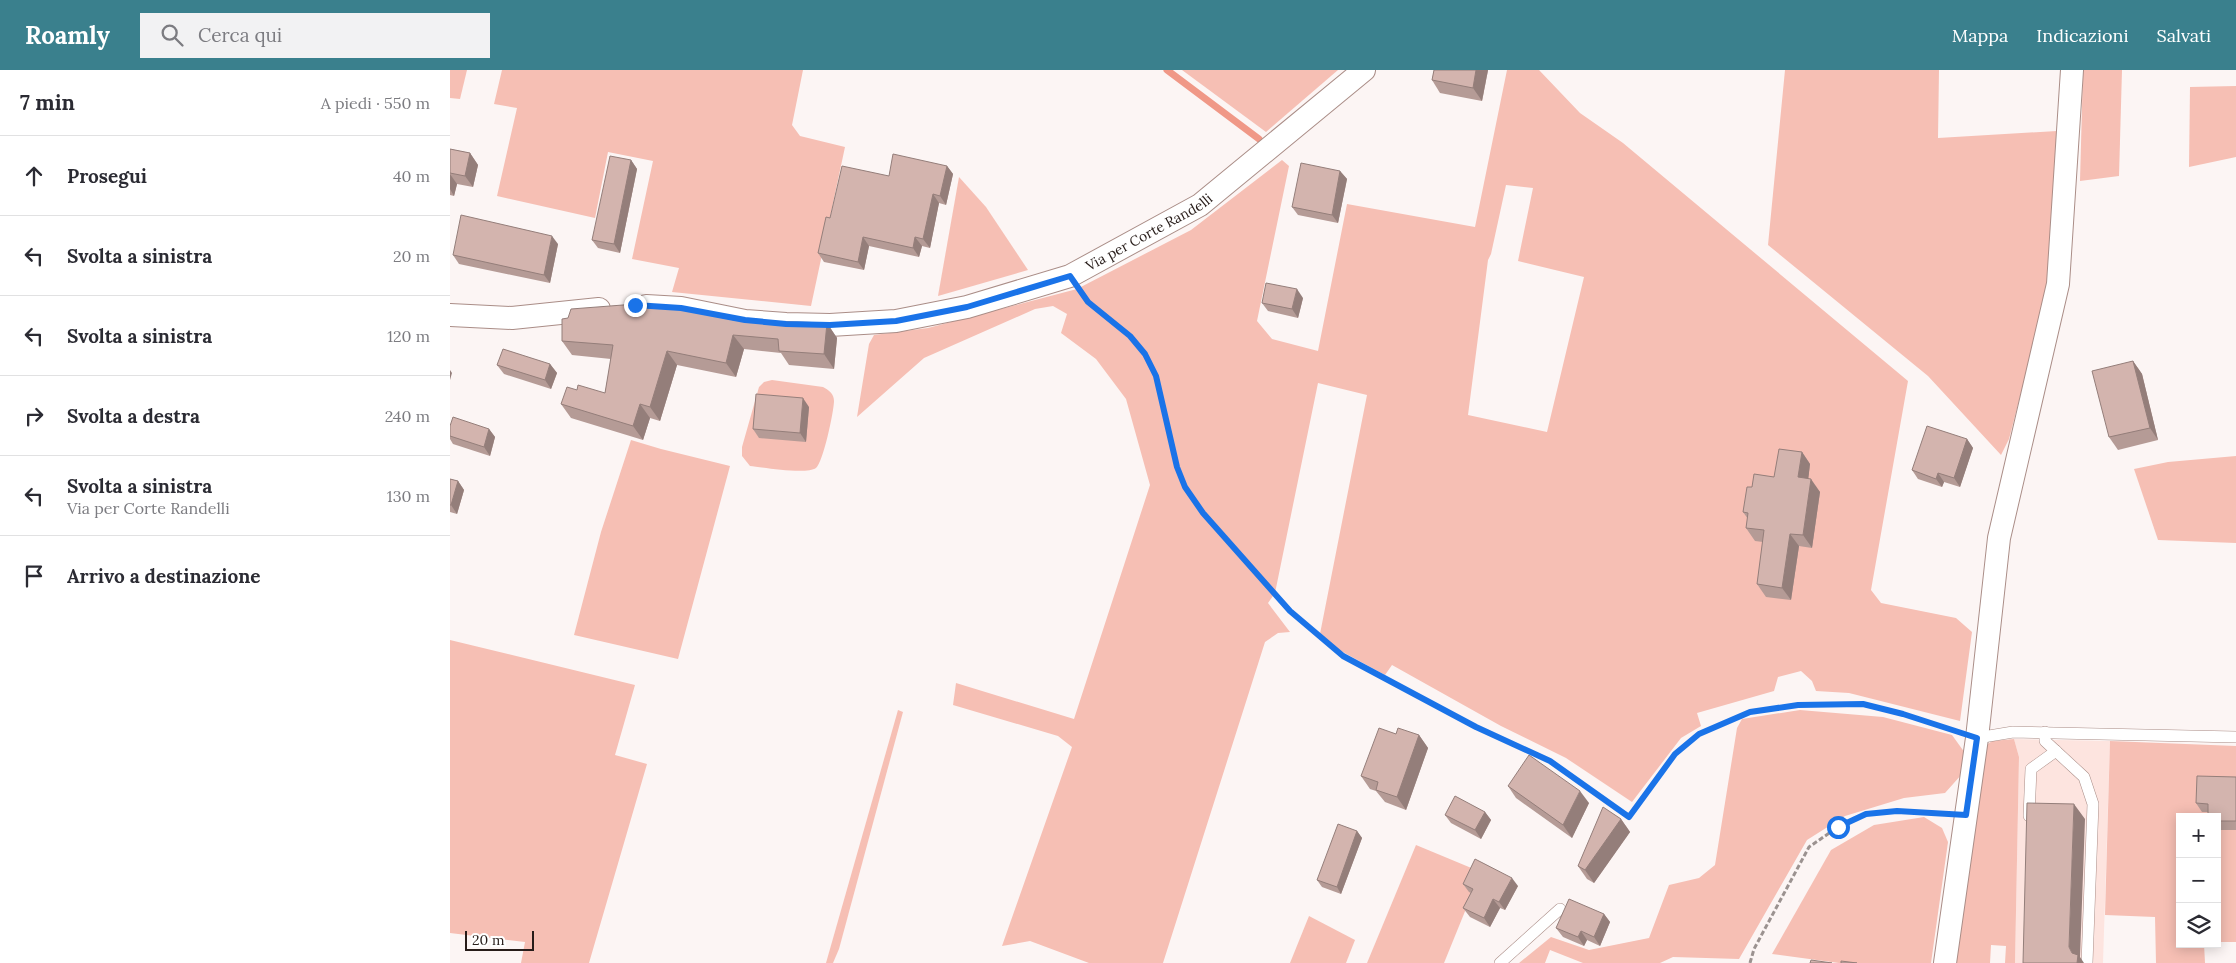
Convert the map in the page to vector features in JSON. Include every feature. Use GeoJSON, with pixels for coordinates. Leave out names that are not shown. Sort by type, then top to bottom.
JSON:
{"type":"FeatureCollection","features":[{"type":"Feature","properties":{"kind":"street","name":"Via per Corte Randelli"},"geometry":{"type":"LineString","coordinates":[[450,315],[512,318],[622,306],[681,308],[745,320],[786,324],[830,325],[896,321],[967,307],[1070,276],[1200,205],[1364,70]]}},
{"type":"Feature","properties":{"kind":"street"},"geometry":{"type":"LineString","coordinates":[[1944,963],[1977,738],[1999,538],[2058,284],[2072,70]]}},
{"type":"Feature","properties":{"kind":"lane"},"geometry":{"type":"LineString","coordinates":[[1977,738],[2013,732],[2236,737]]}},
{"type":"Feature","properties":{"kind":"lane"},"geometry":{"type":"LineString","coordinates":[[2045,732],[2046,741],[2084,777],[2093,804],[2087,963]]}},
{"type":"Feature","properties":{"kind":"lane"},"geometry":{"type":"LineString","coordinates":[[2029,827],[2031,769],[2056,751]]}},
{"type":"Feature","properties":{"kind":"lane"},"geometry":{"type":"LineString","coordinates":[[1500,963],[1560,909]]}},
{"type":"Feature","properties":{"kind":"path"},"geometry":{"type":"LineString","coordinates":[[1070,276],[1088,302],[1130,336],[1145,354],[1156,376],[1177,467],[1185,487],[1203,513],[1290,611],[1343,656],[1476,727],[1550,761],[1629,817],[1675,754],[1699,734],[1750,712],[1798,705],[1863,704],[1903,714],[1977,738]]}},
{"type":"Feature","properties":{"kind":"path"},"geometry":{"type":"LineString","coordinates":[[1750,963],[1754,949],[1809,847],[1838,827],[1866,814],[1897,811],[1966,815]]}},
{"type":"Feature","properties":{"kind":"shaded area"},"geometry":{"type":"Polygon","coordinates":[[[450,70],[467,70],[460,99],[450,98],[450,70]]]}},
{"type":"Feature","properties":{"kind":"shaded area"},"geometry":{"type":"Polygon","coordinates":[[[502,70],[803,70],[792,125],[800,136],[845,147],[811,306],[672,292],[679,268],[632,259],[653,161],[608,152],[595,218],[497,196],[517,108],[494,104],[502,70]]]}},
{"type":"Feature","properties":{"kind":"shaded area"},"geometry":{"type":"Polygon","coordinates":[[[1182,70],[1338,70],[1266,132],[1182,70]]]}},
{"type":"Feature","properties":{"kind":"shaded area"},"geometry":{"type":"Polygon","coordinates":[[[1507,70],[1539,70],[1580,113],[1623,143],[1908,381],[1871,590],[1881,603],[1956,618],[1972,632],[1960,721],[1849,693],[1816,691],[1812,681],[1801,671],[1778,677],[1774,691],[1697,713],[1701,726],[1681,738],[1632,802],[1566,758],[1501,726],[1392,665],[1385,675],[1319,639],[1367,395],[1318,383],[1275,593],[1268,603],[1290,632],[1278,633],[1265,642],[1163,963],[1089,963],[1030,941],[1002,946],[1072,747],[1058,736],[953,705],[956,683],[1074,719],[1150,485],[1126,399],[1096,359],[1061,333],[1067,314],[1053,306],[1035,309],[924,358],[857,417],[869,344],[874,335],[928,328],[1077,289],[1191,230],[1282,160],[1289,166],[1257,321],[1272,339],[1318,351],[1347,204],[1475,227],[1507,70]],[[1506,185],[1491,254],[1488,260],[1468,415],[1547,432],[1584,277],[1518,261],[1533,188],[1506,185]]]}},
{"type":"Feature","properties":{"kind":"shaded area"},"geometry":{"type":"Polygon","coordinates":[[[1785,70],[1939,70],[1938,138],[2057,131],[2048,288],[2009,439],[2001,455],[1928,376],[1768,245],[1785,70]]]}},
{"type":"Feature","properties":{"kind":"shaded area"},"geometry":{"type":"Polygon","coordinates":[[[2083,70],[2122,70],[2119,176],[2080,181],[2083,70]]]}},
{"type":"Feature","properties":{"kind":"shaded area"},"geometry":{"type":"Polygon","coordinates":[[[2236,86],[2236,157],[2189,167],[2190,87],[2236,86]]]}},
{"type":"Feature","properties":{"kind":"shaded area"},"geometry":{"type":"Polygon","coordinates":[[[959,177],[986,207],[1028,270],[938,296],[959,177]]]}},
{"type":"Feature","properties":{"kind":"shaded area"},"geometry":{"type":"Polygon","coordinates":[[[772,380],[823,387],[833,396],[834,407],[828,436],[822,457],[816,468],[794,471],[750,466],[742,456],[742,447],[759,387],[764,382],[772,380]]]}},
{"type":"Feature","properties":{"kind":"shaded area"},"geometry":{"type":"Polygon","coordinates":[[[631,440],[730,466],[678,659],[574,635],[601,532],[631,440]]]}},
{"type":"Feature","properties":{"kind":"shaded area"},"geometry":{"type":"Polygon","coordinates":[[[2236,456],[2236,543],[2158,540],[2134,469],[2168,462],[2236,456]]]}},
{"type":"Feature","properties":{"kind":"shaded area"},"geometry":{"type":"Polygon","coordinates":[[[450,640],[635,685],[615,755],[647,764],[589,963],[521,963],[525,942],[450,933],[450,640]]]}},
{"type":"Feature","properties":{"kind":"shaded area"},"geometry":{"type":"Polygon","coordinates":[[[898,710],[903,712],[839,949],[833,963],[826,963],[898,710]]]}},
{"type":"Feature","properties":{"kind":"shaded area"},"geometry":{"type":"Polygon","coordinates":[[[1800,710],[1883,717],[1952,735],[1965,753],[1962,774],[1945,793],[1904,798],[1845,816],[1807,840],[1739,959],[1673,957],[1660,963],[1583,963],[1550,950],[1545,963],[1519,963],[1551,937],[1589,950],[1649,938],[1669,885],[1699,878],[1715,865],[1737,728],[1742,719],[1800,710]]]}},
{"type":"Feature","properties":{"kind":"shaded area"},"geometry":{"type":"Polygon","coordinates":[[[2014,739],[2110,741],[2103,963],[2015,963],[2019,757],[2014,739]]]}},
{"type":"Feature","properties":{"kind":"shaded area"},"geometry":{"type":"Polygon","coordinates":[[[2014,739],[2019,757],[2015,963],[2005,963],[2006,946],[1991,945],[1990,963],[1954,963],[1981,749],[1992,741],[2014,739]]]}},
{"type":"Feature","properties":{"kind":"shaded area"},"geometry":{"type":"Polygon","coordinates":[[[2110,741],[2236,746],[2236,942],[2221,942],[2221,813],[2176,813],[2176,948],[2204,948],[2205,963],[2156,963],[2155,917],[2105,915],[2110,741]]]}},
{"type":"Feature","properties":{"kind":"shaded area"},"geometry":{"type":"Polygon","coordinates":[[[1924,817],[1942,828],[1948,842],[1931,963],[1839,963],[1772,954],[1831,850],[1874,825],[1924,817]]]}},
{"type":"Feature","properties":{"kind":"shaded area"},"geometry":{"type":"Polygon","coordinates":[[[1416,845],[1481,872],[1444,963],[1367,963],[1416,845]]]}},
{"type":"Feature","properties":{"kind":"shaded area"},"geometry":{"type":"Polygon","coordinates":[[[1309,916],[1355,940],[1346,963],[1290,963],[1309,916]]]}},
{"type":"Feature","properties":{"kind":"building"},"geometry":{"type":"Polygon","coordinates":[[[1434,70],[1476,70],[1473,88],[1432,80],[1434,70]]]}},
{"type":"Feature","properties":{"kind":"building"},"geometry":{"type":"Polygon","coordinates":[[[450,149],[470,153],[465,176],[450,173],[450,149]]]}},
{"type":"Feature","properties":{"kind":"building"},"geometry":{"type":"Polygon","coordinates":[[[893,154],[947,166],[940,196],[933,194],[923,239],[915,237],[913,248],[863,237],[858,262],[818,253],[826,217],[830,218],[842,166],[889,176],[893,154]]]}},
{"type":"Feature","properties":{"kind":"building"},"geometry":{"type":"Polygon","coordinates":[[[610,156],[631,160],[614,244],[592,240],[610,156]]]}},
{"type":"Feature","properties":{"kind":"building"},"geometry":{"type":"Polygon","coordinates":[[[1301,163],[1340,171],[1332,215],[1292,207],[1301,163]]]}},
{"type":"Feature","properties":{"kind":"building"},"geometry":{"type":"Polygon","coordinates":[[[461,215],[552,236],[544,275],[453,255],[461,215]]]}},
{"type":"Feature","properties":{"kind":"building"},"geometry":{"type":"Polygon","coordinates":[[[1266,283],[1297,289],[1292,309],[1262,303],[1266,283]]]}},
{"type":"Feature","properties":{"kind":"building"},"geometry":{"type":"Polygon","coordinates":[[[636,304],[669,307],[734,320],[827,323],[824,354],[779,351],[778,339],[733,335],[726,363],[667,351],[650,407],[640,404],[633,426],[561,404],[567,387],[577,390],[578,385],[605,393],[613,345],[562,341],[562,319],[568,318],[571,309],[636,304]]]}},
{"type":"Feature","properties":{"kind":"building"},"geometry":{"type":"Polygon","coordinates":[[[503,349],[550,364],[545,380],[497,365],[503,349]]]}},
{"type":"Feature","properties":{"kind":"building"},"geometry":{"type":"Polygon","coordinates":[[[2133,361],[2150,428],[2109,437],[2092,371],[2133,361]]]}},
{"type":"Feature","properties":{"kind":"building"},"geometry":{"type":"Polygon","coordinates":[[[756,394],[803,398],[800,433],[753,429],[756,394]]]}},
{"type":"Feature","properties":{"kind":"building"},"geometry":{"type":"Polygon","coordinates":[[[453,417],[489,429],[484,447],[450,436],[450,426],[453,417]]]}},
{"type":"Feature","properties":{"kind":"building"},"geometry":{"type":"Polygon","coordinates":[[[1927,426],[1967,439],[1954,478],[1938,473],[1936,479],[1912,470],[1927,426]]]}},
{"type":"Feature","properties":{"kind":"building"},"geometry":{"type":"Polygon","coordinates":[[[1779,449],[1802,452],[1798,477],[1811,479],[1803,535],[1790,534],[1782,588],[1757,584],[1764,530],[1746,528],[1748,513],[1743,512],[1747,487],[1752,487],[1754,474],[1774,477],[1779,449]]]}},
{"type":"Feature","properties":{"kind":"building"},"geometry":{"type":"Polygon","coordinates":[[[450,479],[458,481],[451,505],[450,505],[450,479]]]}},
{"type":"Feature","properties":{"kind":"building"},"geometry":{"type":"Polygon","coordinates":[[[1379,728],[1396,734],[1398,728],[1419,735],[1397,797],[1376,790],[1378,782],[1361,776],[1379,728]]]}},
{"type":"Feature","properties":{"kind":"building"},"geometry":{"type":"Polygon","coordinates":[[[1529,755],[1580,791],[1563,825],[1508,786],[1529,755]]]}},
{"type":"Feature","properties":{"kind":"building"},"geometry":{"type":"Polygon","coordinates":[[[2197,776],[2236,777],[2236,821],[2221,821],[2221,813],[2208,813],[2208,804],[2196,803],[2197,776]]]}},
{"type":"Feature","properties":{"kind":"building"},"geometry":{"type":"Polygon","coordinates":[[[1455,796],[1485,812],[1475,830],[1445,815],[1455,796]]]}},
{"type":"Feature","properties":{"kind":"building"},"geometry":{"type":"Polygon","coordinates":[[[2027,803],[2074,804],[2069,947],[2072,953],[2078,955],[2077,963],[2023,963],[2027,803]]]}},
{"type":"Feature","properties":{"kind":"building"},"geometry":{"type":"Polygon","coordinates":[[[1603,807],[1621,819],[1585,870],[1578,866],[1603,807]]]}},
{"type":"Feature","properties":{"kind":"building"},"geometry":{"type":"Polygon","coordinates":[[[1338,824],[1357,831],[1337,887],[1317,880],[1338,824]]]}},
{"type":"Feature","properties":{"kind":"building"},"geometry":{"type":"Polygon","coordinates":[[[1475,859],[1512,878],[1499,902],[1493,899],[1484,918],[1463,908],[1473,889],[1463,884],[1475,859]]]}},
{"type":"Feature","properties":{"kind":"building"},"geometry":{"type":"Polygon","coordinates":[[[1569,899],[1604,914],[1594,937],[1581,931],[1578,937],[1556,928],[1569,899]]]}},
{"type":"Feature","properties":{"kind":"building"},"geometry":{"type":"Polygon","coordinates":[[[1811,960],[1832,963],[1810,963],[1811,960]]]}},
{"type":"Feature","properties":{"kind":"building"},"geometry":{"type":"Polygon","coordinates":[[[1841,961],[1857,963],[1841,963],[1841,961]]]}},
{"type":"Feature","properties":{"kind":"waterway"},"geometry":{"type":"LineString","coordinates":[[1167,70],[1259,139]]}},
{"type":"Feature","properties":{"kind":"route"},"geometry":{"type":"LineString","coordinates":[[635,305],[681,308],[745,320],[786,324],[830,325],[896,321],[967,307],[1070,276],[1088,302],[1130,336],[1145,354],[1156,376],[1177,467],[1185,487],[1203,513],[1290,611],[1343,656],[1476,727],[1550,761],[1629,817],[1675,754],[1699,734],[1750,712],[1783,706],[1863,704],[1903,714],[1977,738],[1966,815],[1897,811],[1866,814],[1838,827]]}}]}
